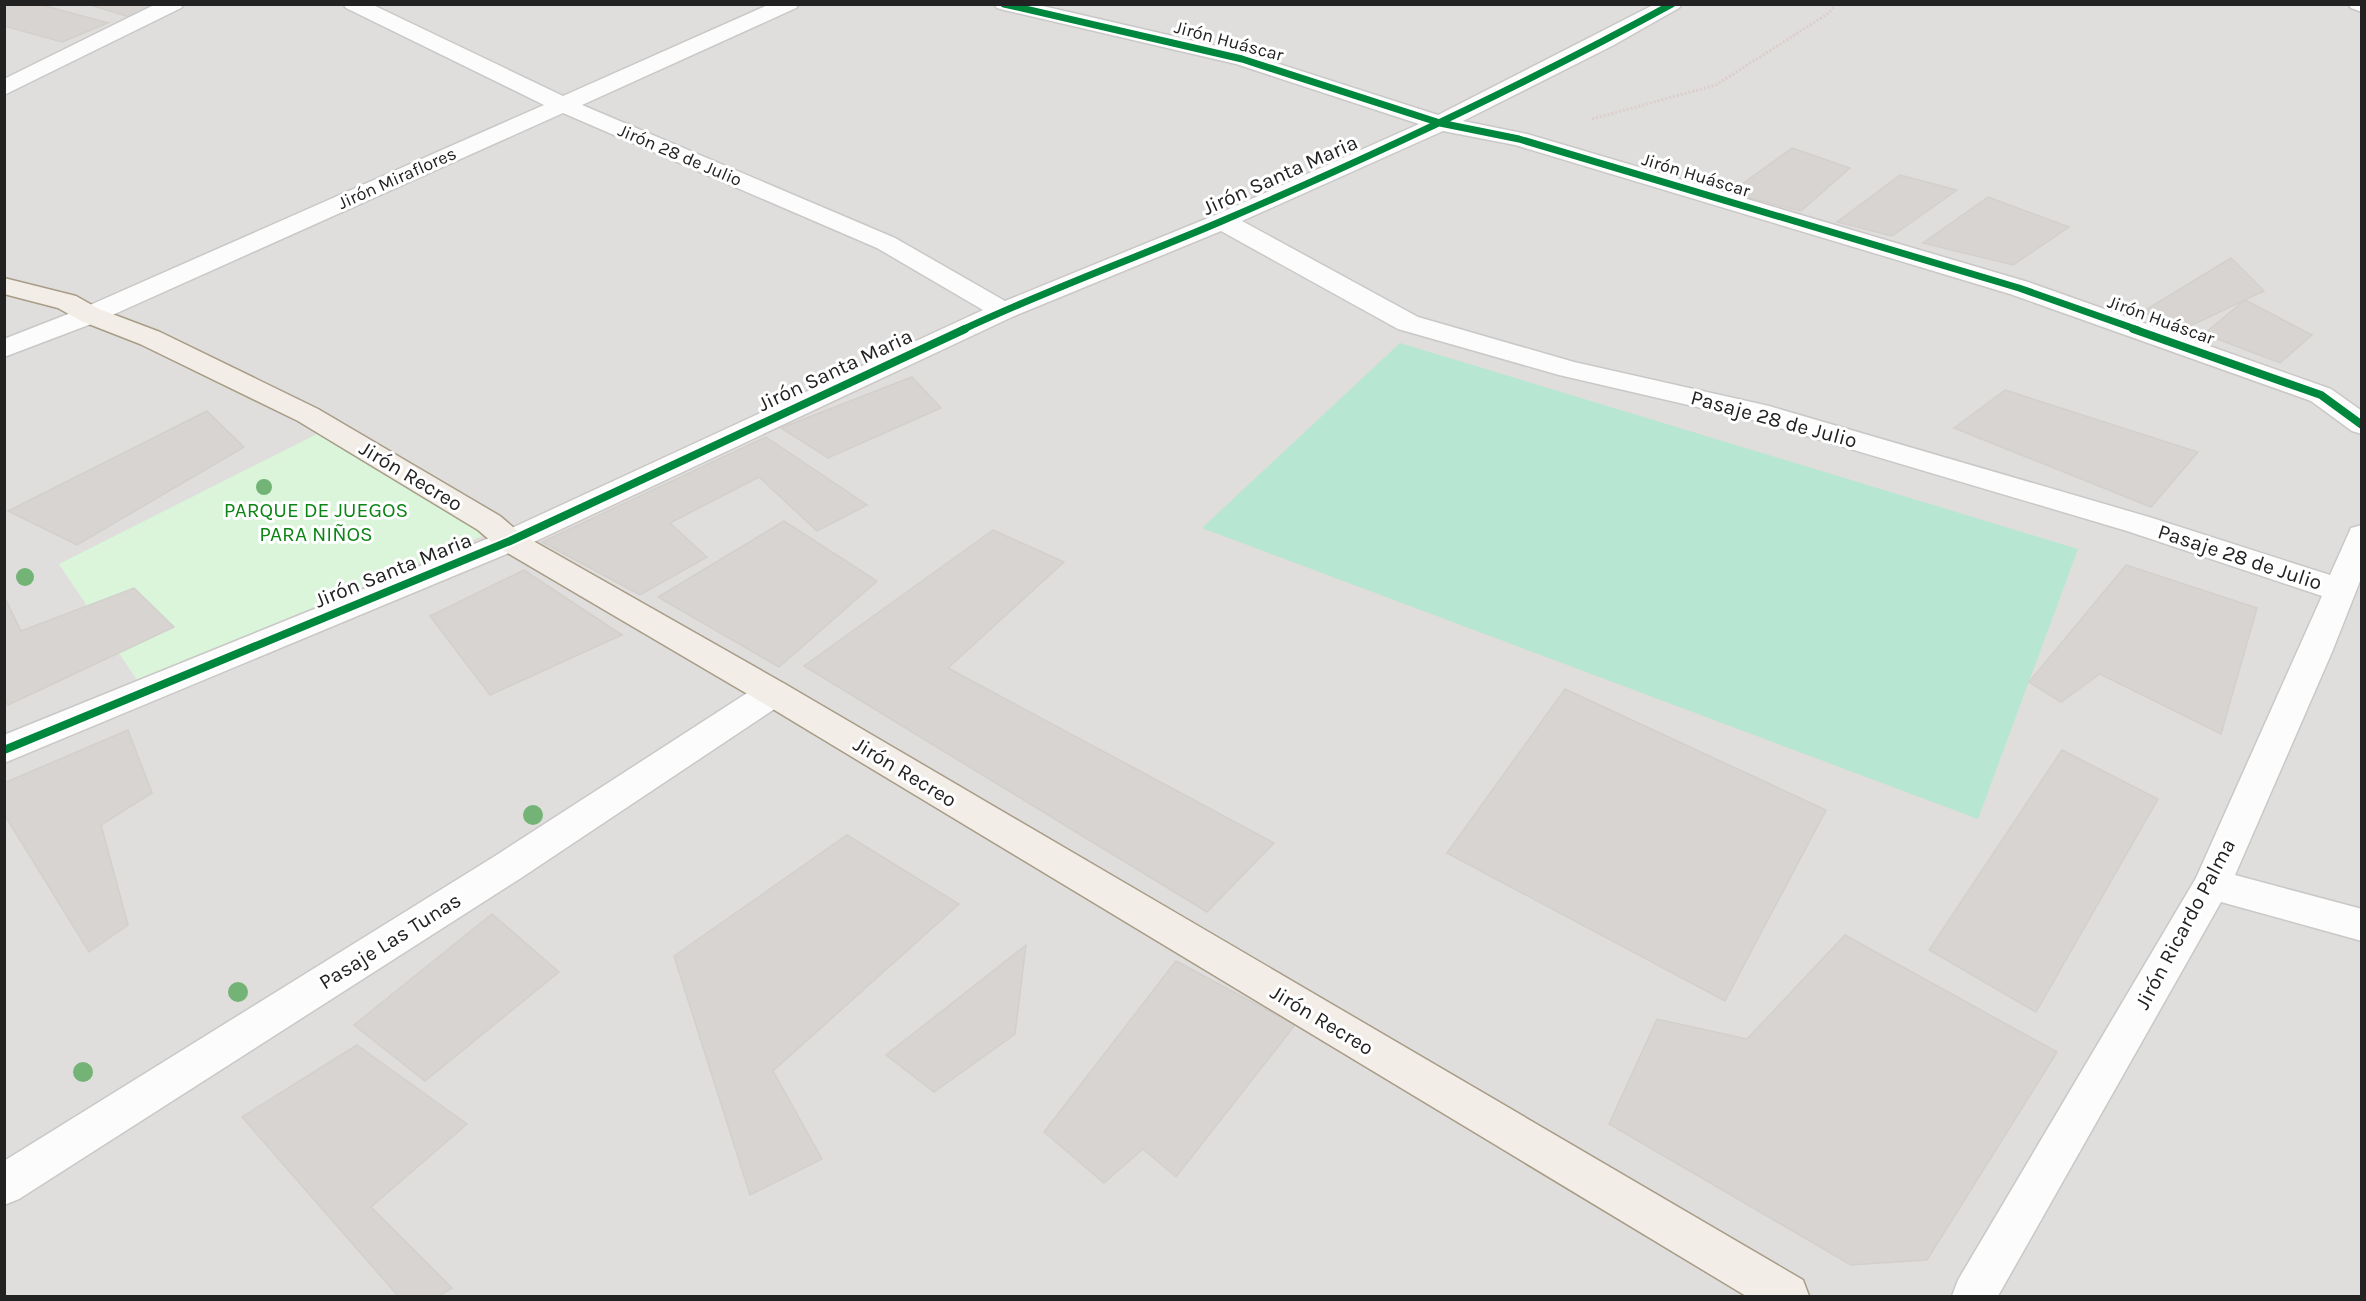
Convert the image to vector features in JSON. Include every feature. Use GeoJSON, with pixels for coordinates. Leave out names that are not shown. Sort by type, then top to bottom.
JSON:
{"type":"FeatureCollection","features":[{"type":"Feature","properties":{"kind":"main road","name":"Jirón Recreo"},"geometry":{"type":"LineString","coordinates":[[4,286],[67,302],[90,315],[150,338],[308,415],[489,523],[510,541],[773,693],[1787,1296]]}},
{"type":"Feature","properties":{"kind":"street"},"geometry":{"type":"LineString","coordinates":[[4,88],[174,4]]}},
{"type":"Feature","properties":{"kind":"street","name":"Jirón 28 de Julio"},"geometry":{"type":"LineString","coordinates":[[353,4],[563,105],[886,243],[1003,311]]}},
{"type":"Feature","properties":{"kind":"street","name":"Jirón Miraflores"},"geometry":{"type":"LineString","coordinates":[[4,349],[90,315],[789,4]]}},
{"type":"Feature","properties":{"kind":"street","name":"Jirón Huáscar"},"geometry":{"type":"LineString","coordinates":[[1004,4],[1242,58],[1440,123],[1519,139],[2037,294],[2321,395],[2361,425]]}},
{"type":"Feature","properties":{"kind":"street","name":"Jirón Santa Maria"},"geometry":{"type":"LineString","coordinates":[[4,750],[510,541],[1003,311],[1222,221],[1440,123],[1604,41],[1672,4]]}},
{"type":"Feature","properties":{"kind":"street","name":"Pasaje 28 de Julio"},"geometry":{"type":"LineString","coordinates":[[1222,221],[1408,322],[1569,369],[1759,412],[2138,524],[2340,590]]}},
{"type":"Feature","properties":{"kind":"street","name":"Jirón Ricardo Palma"},"geometry":{"type":"LineString","coordinates":[[1974,1296],[2212,884],[2340,590],[2361,534]]}},
{"type":"Feature","properties":{"kind":"street","name":"Pasaje Las Tunas"},"geometry":{"type":"LineString","coordinates":[[4,1185],[508,867],[773,693]]}},
{"type":"Feature","properties":{"kind":"street"},"geometry":{"type":"LineString","coordinates":[[2212,884],[2361,925]]}},
{"type":"Feature","properties":{"kind":"path"},"geometry":{"type":"LineString","coordinates":[[1519,139],[1716,85],[1829,13],[1836,4]]}},
{"type":"Feature","properties":{"kind":"shaded area"},"geometry":{"type":"Polygon","coordinates":[[[5,5],[2361,5],[2361,1296],[5,1296],[5,5]]]}},
{"type":"Feature","properties":{"kind":"green space"},"geometry":{"type":"Polygon","coordinates":[[[1400,343],[2078,549],[1978,819],[1202,528],[1400,343]]]}},
{"type":"Feature","properties":{"kind":"green space","name":"PARQUE DE JUEGOS PARA NIÑOS"},"geometry":{"type":"Polygon","coordinates":[[[319,433],[494,531],[139,683],[59,564],[319,433]]]}},
{"type":"Feature","properties":{"kind":"building"},"geometry":{"type":"Polygon","coordinates":[[[4,4],[38,4],[108,23],[62,42],[4,26],[4,4]]]}},
{"type":"Feature","properties":{"kind":"building"},"geometry":{"type":"Polygon","coordinates":[[[87,4],[164,4],[136,19],[87,4]]]}},
{"type":"Feature","properties":{"kind":"building"},"geometry":{"type":"Polygon","coordinates":[[[1792,148],[1850,168],[1801,211],[1730,193],[1792,148]]]}},
{"type":"Feature","properties":{"kind":"building"},"geometry":{"type":"Polygon","coordinates":[[[1900,175],[1957,190],[1892,236],[1837,222],[1900,175]]]}},
{"type":"Feature","properties":{"kind":"building"},"geometry":{"type":"Polygon","coordinates":[[[1988,197],[2069,227],[2013,265],[1923,243],[1988,197]]]}},
{"type":"Feature","properties":{"kind":"building"},"geometry":{"type":"Polygon","coordinates":[[[2231,258],[2264,291],[2186,328],[2142,312],[2231,258]]]}},
{"type":"Feature","properties":{"kind":"building"},"geometry":{"type":"Polygon","coordinates":[[[2245,300],[2312,335],[2280,363],[2204,334],[2245,300]]]}},
{"type":"Feature","properties":{"kind":"building"},"geometry":{"type":"Polygon","coordinates":[[[912,377],[941,408],[828,458],[781,428],[912,377]]]}},
{"type":"Feature","properties":{"kind":"building"},"geometry":{"type":"Polygon","coordinates":[[[2005,390],[2198,452],[2151,507],[1954,428],[2005,390]]]}},
{"type":"Feature","properties":{"kind":"building"},"geometry":{"type":"Polygon","coordinates":[[[207,411],[244,447],[77,545],[8,511],[207,411]]]}},
{"type":"Feature","properties":{"kind":"building"},"geometry":{"type":"Polygon","coordinates":[[[766,437],[867,505],[817,531],[759,477],[670,523],[707,557],[640,595],[542,542],[766,437]]]}},
{"type":"Feature","properties":{"kind":"building"},"geometry":{"type":"Polygon","coordinates":[[[784,521],[877,581],[779,667],[658,597],[784,521]]]}},
{"type":"Feature","properties":{"kind":"building"},"geometry":{"type":"Polygon","coordinates":[[[993,530],[1064,562],[948,668],[1274,843],[1207,912],[804,666],[993,530]]]}},
{"type":"Feature","properties":{"kind":"building"},"geometry":{"type":"Polygon","coordinates":[[[2126,565],[2257,608],[2221,734],[2100,674],[2061,702],[2029,682],[2126,565]]]}},
{"type":"Feature","properties":{"kind":"building"},"geometry":{"type":"Polygon","coordinates":[[[524,570],[622,635],[490,695],[430,616],[524,570]]]}},
{"type":"Feature","properties":{"kind":"building"},"geometry":{"type":"Polygon","coordinates":[[[134,588],[174,627],[8,705],[4,699],[4,596],[21,631],[134,588]]]}},
{"type":"Feature","properties":{"kind":"building"},"geometry":{"type":"Polygon","coordinates":[[[1565,689],[1826,810],[1725,1001],[1447,853],[1565,689]]]}},
{"type":"Feature","properties":{"kind":"building"},"geometry":{"type":"Polygon","coordinates":[[[128,730],[152,793],[101,825],[128,925],[89,952],[4,814],[4,783],[128,730]]]}},
{"type":"Feature","properties":{"kind":"building"},"geometry":{"type":"Polygon","coordinates":[[[2062,750],[2158,799],[2036,1012],[1929,950],[2062,750]]]}},
{"type":"Feature","properties":{"kind":"building"},"geometry":{"type":"Polygon","coordinates":[[[847,835],[959,904],[773,1071],[822,1159],[750,1195],[674,956],[847,835]]]}},
{"type":"Feature","properties":{"kind":"building"},"geometry":{"type":"Polygon","coordinates":[[[492,914],[559,972],[425,1081],[354,1025],[492,914]]]}},
{"type":"Feature","properties":{"kind":"building"},"geometry":{"type":"Polygon","coordinates":[[[1845,935],[2057,1052],[1927,1260],[1851,1265],[1609,1124],[1657,1019],[1747,1039],[1845,935]]]}},
{"type":"Feature","properties":{"kind":"building"},"geometry":{"type":"Polygon","coordinates":[[[1026,945],[1015,1034],[934,1092],[886,1055],[1026,945]]]}},
{"type":"Feature","properties":{"kind":"building"},"geometry":{"type":"Polygon","coordinates":[[[1176,961],[1295,1025],[1176,1177],[1143,1149],[1104,1183],[1044,1132],[1176,961]]]}},
{"type":"Feature","properties":{"kind":"building"},"geometry":{"type":"Polygon","coordinates":[[[357,1045],[467,1124],[371,1207],[452,1288],[439,1296],[398,1296],[242,1117],[357,1045]]]}},
{"type":"Feature","properties":{"kind":"cycle path"},"geometry":{"type":"LineString","coordinates":[[1004,4],[1242,59],[1440,123],[1519,139],[2019,288],[2321,395],[2362,425]]}},
{"type":"Feature","properties":{"kind":"cycle path"},"geometry":{"type":"LineString","coordinates":[[4,750],[510,541],[1003,311],[1222,221],[1440,123],[1604,41],[1672,4]]}}]}
